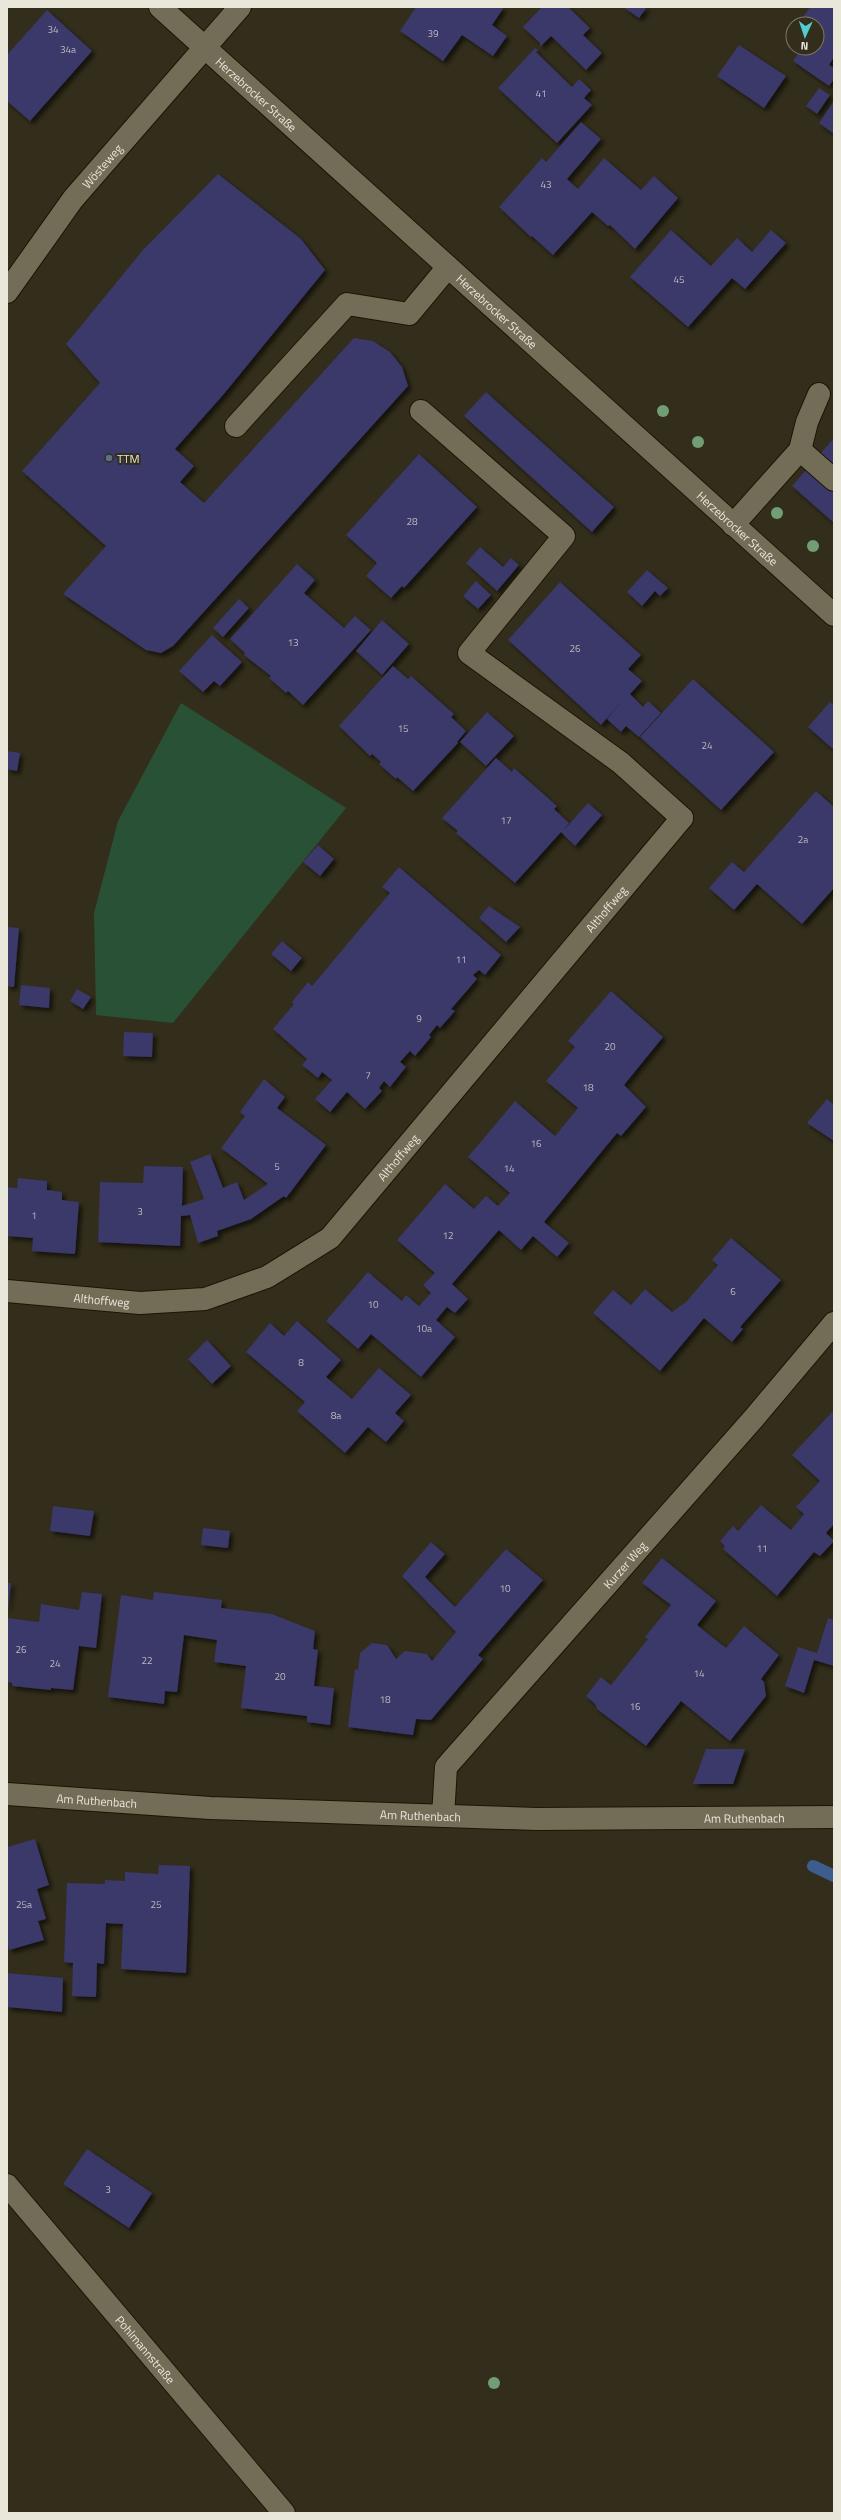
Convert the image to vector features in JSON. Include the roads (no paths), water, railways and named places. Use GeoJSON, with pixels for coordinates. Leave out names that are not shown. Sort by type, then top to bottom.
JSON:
{"type":"FeatureCollection","features":[{"type":"Feature","properties":{"kind":"street","name":"Herzebrocker Straße"},"geometry":{"type":"LineString","coordinates":[[160,7],[733,525],[833,613]]}},
{"type":"Feature","properties":{"kind":"street","name":"Wösteweg"},"geometry":{"type":"LineString","coordinates":[[7,292],[73,199],[240,7]]}},
{"type":"Feature","properties":{"kind":"street"},"geometry":{"type":"LineString","coordinates":[[236,426],[347,304],[409,314],[448,267]]}},
{"type":"Feature","properties":{"kind":"street"},"geometry":{"type":"LineString","coordinates":[[733,525],[800,450],[807,422],[819,394]]}},
{"type":"Feature","properties":{"kind":"street","name":"Althoffweg"},"geometry":{"type":"LineString","coordinates":[[7,1291],[140,1303],[205,1299],[267,1277],[330,1238],[682,818],[621,762],[469,653],[564,536],[421,411]]}},
{"type":"Feature","properties":{"kind":"street"},"geometry":{"type":"LineString","coordinates":[[800,450],[834,480]]}},
{"type":"Feature","properties":{"kind":"street","name":"Kurzer Weg"},"geometry":{"type":"LineString","coordinates":[[443,1816],[446,1767],[743,1430],[834,1323]]}},
{"type":"Feature","properties":{"kind":"street","name":"Am Ruthenbach"},"geometry":{"type":"LineString","coordinates":[[7,1794],[210,1808],[536,1819],[834,1817]]}},
{"type":"Feature","properties":{"kind":"street","name":"Pohlmannstraße"},"geometry":{"type":"LineString","coordinates":[[7,2185],[284,2513]]}},
{"type":"Feature","properties":{"kind":"waterway"},"geometry":{"type":"LineString","coordinates":[[813,1866],[834,1876]]}},
{"type":"Feature","properties":{"kind":"place","name":"TTM"},"geometry":{"type":"Point","coordinates":[109,458]}}]}
